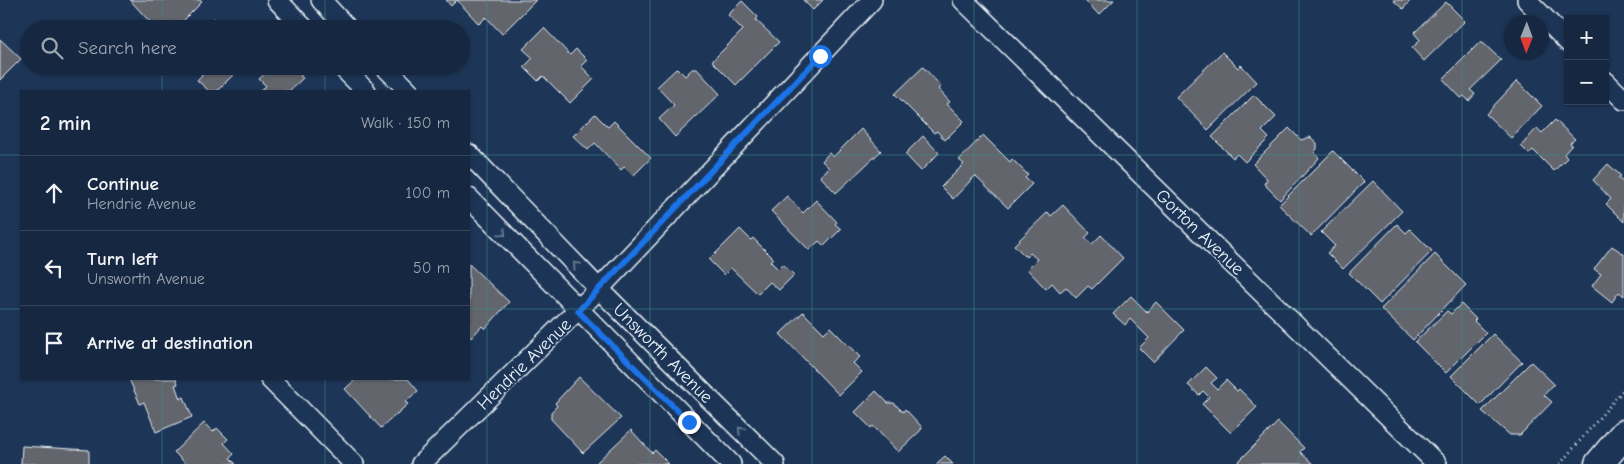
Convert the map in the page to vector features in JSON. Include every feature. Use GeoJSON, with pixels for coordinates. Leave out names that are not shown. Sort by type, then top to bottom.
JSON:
{"type":"FeatureCollection","features":[{"type":"Feature","properties":{"kind":"main road"},"geometry":{"type":"LineString","coordinates":[[1599,464],[1624,434]]}},
{"type":"Feature","properties":{"kind":"street"},"geometry":{"type":"LineString","coordinates":[[277,0],[296,20]]}},
{"type":"Feature","properties":{"kind":"street"},"geometry":{"type":"LineString","coordinates":[[320,0],[339,20]]}},
{"type":"Feature","properties":{"kind":"street","name":"Hendrie Avenue"},"geometry":{"type":"LineString","coordinates":[[421,464],[600,289],[872,0]]}},
{"type":"Feature","properties":{"kind":"street","name":"Gorton Avenue"},"geometry":{"type":"LineString","coordinates":[[963,0],[1436,464]]}},
{"type":"Feature","properties":{"kind":"street"},"geometry":{"type":"LineString","coordinates":[[1527,0],[1564,38]]}},
{"type":"Feature","properties":{"kind":"street"},"geometry":{"type":"LineString","coordinates":[[350,75],[365,90]]}},
{"type":"Feature","properties":{"kind":"street"},"geometry":{"type":"LineString","coordinates":[[393,75],[407,90]]}},
{"type":"Feature","properties":{"kind":"street"},"geometry":{"type":"LineString","coordinates":[[1609,85],[1624,100]]}},
{"type":"Feature","properties":{"kind":"street","name":"Unsworth Avenue"},"geometry":{"type":"LineString","coordinates":[[470,155],[600,289],[775,464]]}},
{"type":"Feature","properties":{"kind":"street","name":"Unsworth Avenue"},"geometry":{"type":"LineString","coordinates":[[470,199],[578,311],[731,464]]}},
{"type":"Feature","properties":{"kind":"street"},"geometry":{"type":"LineString","coordinates":[[271,380],[354,464]]}},
{"type":"Feature","properties":{"kind":"path"},"geometry":{"type":"LineString","coordinates":[[1560,464],[1624,388]]}},
{"type":"Feature","properties":{"kind":"building"},"geometry":{"type":"Polygon","coordinates":[[[130,0],[200,0],[202,2],[184,20],[148,20],[130,0]]]}},
{"type":"Feature","properties":{"kind":"building"},"geometry":{"type":"Polygon","coordinates":[[[446,0],[457,0],[451,6],[446,0]]]}},
{"type":"Feature","properties":{"kind":"building"},"geometry":{"type":"Polygon","coordinates":[[[457,0],[536,0],[502,34],[486,17],[479,24],[457,0]]]}},
{"type":"Feature","properties":{"kind":"building"},"geometry":{"type":"Polygon","coordinates":[[[803,0],[823,0],[813,10],[803,0]]]}},
{"type":"Feature","properties":{"kind":"building"},"geometry":{"type":"Polygon","coordinates":[[[1085,0],[1114,0],[1099,15],[1085,0]]]}},
{"type":"Feature","properties":{"kind":"building"},"geometry":{"type":"Polygon","coordinates":[[[1393,0],[1411,0],[1403,9],[1393,0]]]}},
{"type":"Feature","properties":{"kind":"building"},"geometry":{"type":"Polygon","coordinates":[[[742,1],[758,17],[756,20],[779,42],[736,85],[712,61],[743,30],[728,15],[742,1]]]}},
{"type":"Feature","properties":{"kind":"building"},"geometry":{"type":"Polygon","coordinates":[[[1446,2],[1465,21],[1424,61],[1412,48],[1420,40],[1414,33],[1446,2]]]}},
{"type":"Feature","properties":{"kind":"building"},"geometry":{"type":"Polygon","coordinates":[[[544,28],[570,55],[576,49],[587,60],[581,66],[594,79],[570,103],[543,76],[538,81],[524,67],[533,58],[523,49],[544,28]]]}},
{"type":"Feature","properties":{"kind":"building"},"geometry":{"type":"Polygon","coordinates":[[[0,39],[20,60],[0,80],[0,39]]]}},
{"type":"Feature","properties":{"kind":"building"},"geometry":{"type":"Polygon","coordinates":[[[1481,41],[1501,60],[1470,90],[1475,94],[1469,101],[1464,96],[1461,98],[1443,79],[1481,41]]]}},
{"type":"Feature","properties":{"kind":"building"},"geometry":{"type":"Polygon","coordinates":[[[1222,52],[1238,68],[1241,65],[1257,82],[1208,130],[1176,97],[1222,52]]]}},
{"type":"Feature","properties":{"kind":"building"},"geometry":{"type":"Polygon","coordinates":[[[923,67],[941,86],[938,89],[950,102],[947,104],[964,121],[945,140],[937,131],[934,133],[895,94],[923,67]]]}},
{"type":"Feature","properties":{"kind":"building"},"geometry":{"type":"Polygon","coordinates":[[[677,68],[685,76],[692,69],[697,69],[720,94],[675,137],[659,119],[674,105],[657,87],[677,68]]]}},
{"type":"Feature","properties":{"kind":"building"},"geometry":{"type":"Polygon","coordinates":[[[202,75],[233,75],[218,90],[208,90],[197,80],[202,75]]]}},
{"type":"Feature","properties":{"kind":"building"},"geometry":{"type":"Polygon","coordinates":[[[263,75],[301,75],[300,76],[303,78],[290,90],[261,90],[266,86],[259,79],[263,75]]]}},
{"type":"Feature","properties":{"kind":"building"},"geometry":{"type":"Polygon","coordinates":[[[1517,81],[1542,106],[1511,138],[1486,114],[1517,81]]]}},
{"type":"Feature","properties":{"kind":"building"},"geometry":{"type":"Polygon","coordinates":[[[1254,95],[1276,117],[1262,131],[1269,138],[1245,162],[1237,154],[1233,158],[1212,137],[1254,95]]]}},
{"type":"Feature","properties":{"kind":"building"},"geometry":{"type":"Polygon","coordinates":[[[595,114],[608,127],[614,121],[651,158],[633,176],[624,167],[621,170],[595,143],[588,150],[573,136],[595,114]]]}},
{"type":"Feature","properties":{"kind":"building"},"geometry":{"type":"Polygon","coordinates":[[[1555,120],[1575,139],[1570,143],[1572,145],[1564,154],[1567,158],[1554,171],[1533,150],[1529,154],[1521,146],[1537,128],[1542,133],[1555,120]]]}},
{"type":"Feature","properties":{"kind":"building"},"geometry":{"type":"Polygon","coordinates":[[[1289,128],[1301,140],[1310,137],[1317,143],[1317,149],[1314,152],[1319,158],[1280,200],[1264,184],[1267,179],[1253,164],[1289,128]]]}},
{"type":"Feature","properties":{"kind":"building"},"geometry":{"type":"Polygon","coordinates":[[[861,129],[881,151],[836,193],[820,176],[829,168],[822,161],[829,153],[833,157],[861,129]]]}},
{"type":"Feature","properties":{"kind":"building"},"geometry":{"type":"Polygon","coordinates":[[[983,135],[1010,162],[1012,159],[1028,175],[1025,178],[1032,184],[1008,208],[975,176],[953,199],[941,187],[964,164],[959,160],[983,135]]]}},
{"type":"Feature","properties":{"kind":"building"},"geometry":{"type":"Polygon","coordinates":[[[923,136],[939,153],[921,171],[905,154],[923,136]]]}},
{"type":"Feature","properties":{"kind":"building"},"geometry":{"type":"Polygon","coordinates":[[[1333,151],[1364,182],[1311,236],[1279,205],[1333,151]]]}},
{"type":"Feature","properties":{"kind":"building"},"geometry":{"type":"Polygon","coordinates":[[[1608,164],[1621,176],[1618,178],[1624,183],[1624,222],[1606,204],[1611,199],[1593,180],[1608,164]]]}},
{"type":"Feature","properties":{"kind":"building"},"geometry":{"type":"Polygon","coordinates":[[[1373,181],[1402,211],[1343,269],[1327,253],[1335,246],[1321,232],[1373,181]]]}},
{"type":"Feature","properties":{"kind":"building"},"geometry":{"type":"Polygon","coordinates":[[[787,196],[803,213],[816,200],[837,222],[835,224],[841,229],[824,246],[819,241],[809,250],[771,211],[787,196]]]}},
{"type":"Feature","properties":{"kind":"building"},"geometry":{"type":"Polygon","coordinates":[[[1063,205],[1090,233],[1085,238],[1092,244],[1101,235],[1123,258],[1092,289],[1088,286],[1076,298],[1066,287],[1060,292],[1052,283],[1046,289],[1027,269],[1037,259],[1030,253],[1026,257],[1014,245],[1048,212],[1051,216],[1063,205]]]}},
{"type":"Feature","properties":{"kind":"building"},"geometry":{"type":"Polygon","coordinates":[[[1397,224],[1406,233],[1410,229],[1432,251],[1380,304],[1349,273],[1397,224]]]}},
{"type":"Feature","properties":{"kind":"building"},"geometry":{"type":"Polygon","coordinates":[[[740,229],[751,240],[753,238],[773,258],[770,261],[778,269],[783,264],[794,275],[779,290],[770,282],[758,294],[731,268],[724,275],[709,260],[740,229]]]}},
{"type":"Feature","properties":{"kind":"building"},"geometry":{"type":"Polygon","coordinates":[[[1612,246],[1624,254],[1624,296],[1619,292],[1612,302],[1592,286],[1601,274],[1594,269],[1612,246]]]}},
{"type":"Feature","properties":{"kind":"building"},"geometry":{"type":"Polygon","coordinates":[[[1435,254],[1466,285],[1413,340],[1381,309],[1435,254]]]}},
{"type":"Feature","properties":{"kind":"building"},"geometry":{"type":"Polygon","coordinates":[[[470,265],[509,302],[485,329],[482,326],[471,338],[470,265]]]}},
{"type":"Feature","properties":{"kind":"building"},"geometry":{"type":"Polygon","coordinates":[[[1131,296],[1147,312],[1156,302],[1184,330],[1153,362],[1139,348],[1149,338],[1130,319],[1125,325],[1113,314],[1131,296]]]}},
{"type":"Feature","properties":{"kind":"building"},"geometry":{"type":"Polygon","coordinates":[[[1461,304],[1476,319],[1474,321],[1486,333],[1446,373],[1415,342],[1447,311],[1451,314],[1461,304]]]}},
{"type":"Feature","properties":{"kind":"building"},"geometry":{"type":"Polygon","coordinates":[[[803,312],[824,333],[830,327],[860,357],[853,363],[862,372],[839,395],[780,334],[803,312]]]}},
{"type":"Feature","properties":{"kind":"building"},"geometry":{"type":"Polygon","coordinates":[[[1493,334],[1522,362],[1480,405],[1451,376],[1493,334]]]}},
{"type":"Feature","properties":{"kind":"building"},"geometry":{"type":"Polygon","coordinates":[[[1531,362],[1554,384],[1544,395],[1552,402],[1520,435],[1510,435],[1482,411],[1531,362]]]}},
{"type":"Feature","properties":{"kind":"building"},"geometry":{"type":"Polygon","coordinates":[[[1206,367],[1217,378],[1211,383],[1217,389],[1226,380],[1237,391],[1239,389],[1257,407],[1231,433],[1202,404],[1209,397],[1203,391],[1199,395],[1188,385],[1206,367]]]}},
{"type":"Feature","properties":{"kind":"building"},"geometry":{"type":"Polygon","coordinates":[[[579,377],[621,418],[583,453],[551,419],[551,412],[557,406],[555,403],[579,377]]]}},
{"type":"Feature","properties":{"kind":"building"},"geometry":{"type":"Polygon","coordinates":[[[129,380],[176,380],[178,384],[175,385],[180,399],[184,397],[192,417],[156,432],[144,402],[140,404],[129,380]]]}},
{"type":"Feature","properties":{"kind":"building"},"geometry":{"type":"Polygon","coordinates":[[[355,380],[409,380],[418,391],[405,402],[408,404],[381,428],[345,389],[355,380]]]}},
{"type":"Feature","properties":{"kind":"building"},"geometry":{"type":"Polygon","coordinates":[[[876,391],[888,403],[894,403],[903,412],[905,409],[922,427],[898,452],[873,426],[871,428],[855,412],[876,391]]]}},
{"type":"Feature","properties":{"kind":"building"},"geometry":{"type":"Polygon","coordinates":[[[1278,422],[1304,448],[1300,452],[1313,464],[1236,464],[1278,422]]]}},
{"type":"Feature","properties":{"kind":"building"},"geometry":{"type":"Polygon","coordinates":[[[204,423],[213,432],[217,428],[228,439],[224,443],[234,454],[230,458],[236,464],[186,464],[174,452],[204,423]]]}},
{"type":"Feature","properties":{"kind":"building"},"geometry":{"type":"Polygon","coordinates":[[[631,430],[652,453],[655,450],[669,464],[599,464],[597,462],[631,430]]]}},
{"type":"Feature","properties":{"kind":"building"},"geometry":{"type":"Polygon","coordinates":[[[22,446],[89,450],[89,464],[21,464],[22,446]]]}},
{"type":"Feature","properties":{"kind":"building"},"geometry":{"type":"Polygon","coordinates":[[[945,456],[953,464],[936,464],[945,456]]]}},
{"type":"Feature","properties":{"kind":"route"},"geometry":{"type":"LineString","coordinates":[[689,422],[578,311],[820,56]]}}]}
